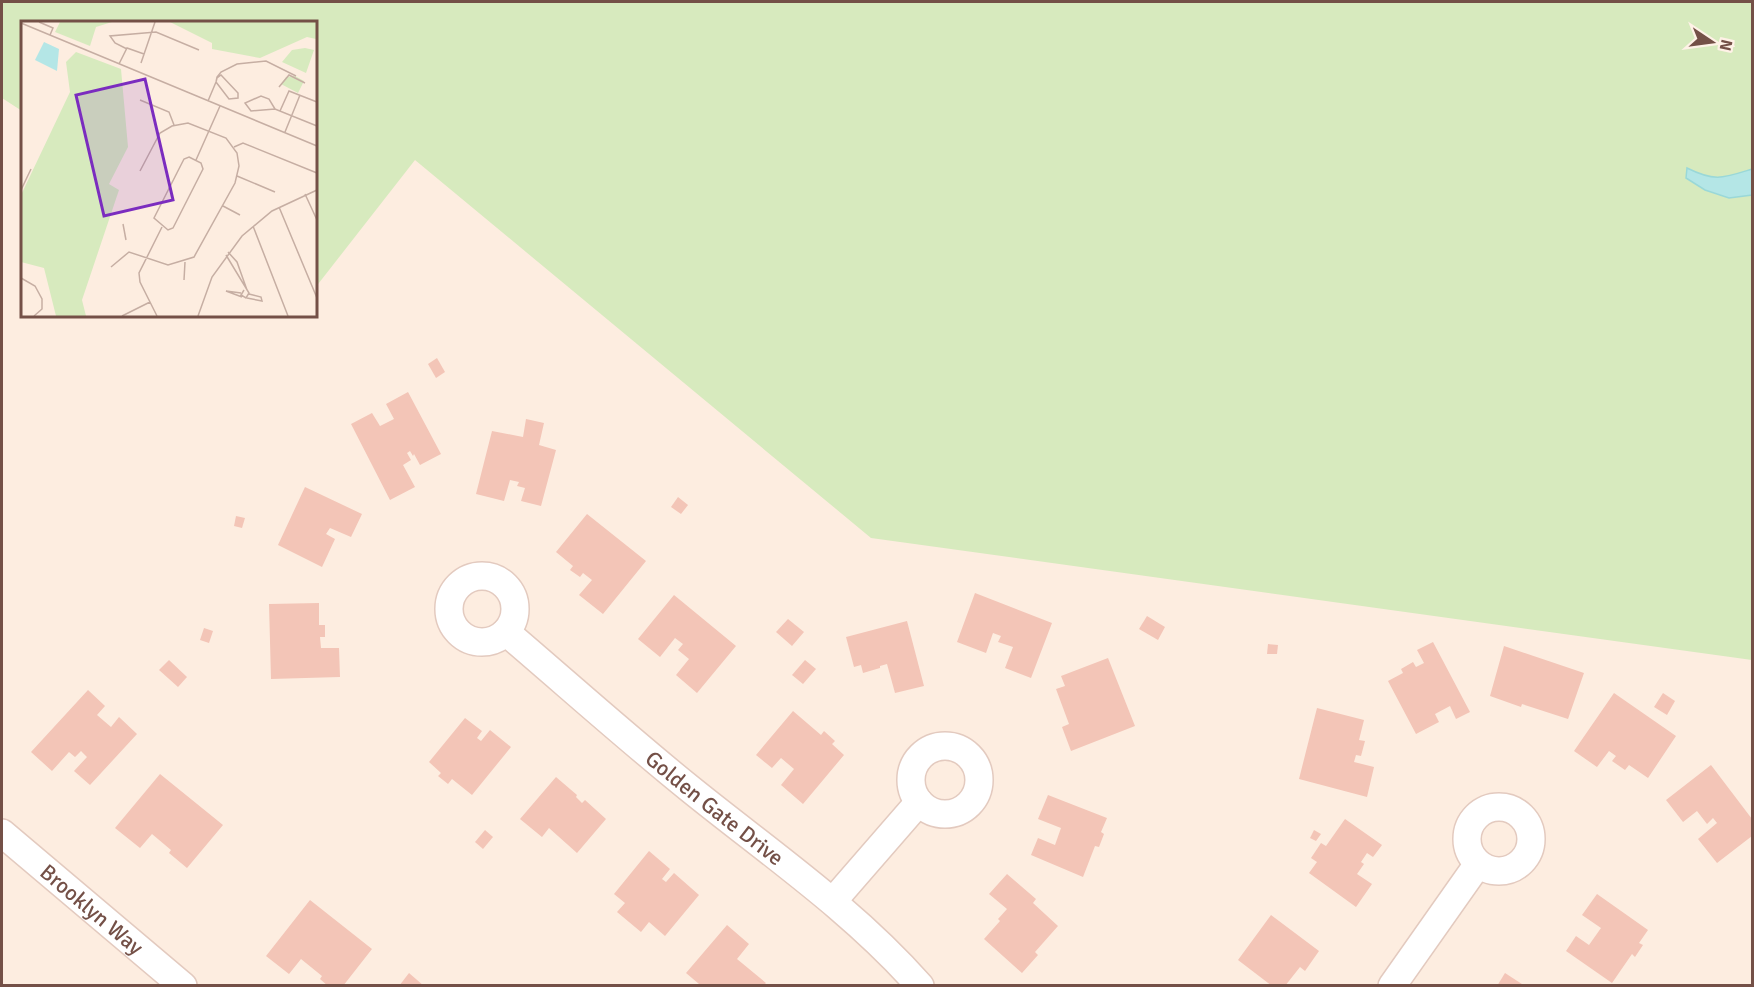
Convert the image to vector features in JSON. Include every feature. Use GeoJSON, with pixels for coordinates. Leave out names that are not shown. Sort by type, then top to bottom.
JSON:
{"type":"FeatureCollection","features":[{"type":"Feature","properties":{"kind":"street","name":"Golden Gate Drive"},"geometry":{"type":"LineString","coordinates":[[506,632],[688,787],[833,901],[893,955],[920,986]]}},
{"type":"Feature","properties":{"kind":"street"},"geometry":{"type":"LineString","coordinates":[[833,901],[919,802]]}},
{"type":"Feature","properties":{"kind":"street","name":"Brooklyn Way"},"geometry":{"type":"LineString","coordinates":[[2,833],[183,986]]}},
{"type":"Feature","properties":{"kind":"street"},"geometry":{"type":"LineString","coordinates":[[1392,986],[1478,864]]}},
{"type":"Feature","properties":{"kind":"green space"},"geometry":{"type":"Polygon","coordinates":[[[2,2],[1752,2],[1752,660],[871,538],[415,160],[316,287],[316,21],[21,21],[21,110],[2,98],[2,2]]]}},
{"type":"Feature","properties":{"kind":"water"},"geometry":{"type":"Polygon","coordinates":[[[1687,168],[1712,177],[1734,175],[1752,169],[1752,195],[1729,198],[1705,190],[1686,178],[1687,168]]]}},
{"type":"Feature","properties":{"kind":"building"},"geometry":{"type":"Polygon","coordinates":[[[437,358],[445,372],[436,378],[428,364],[437,358]]]}},
{"type":"Feature","properties":{"kind":"building"},"geometry":{"type":"Polygon","coordinates":[[[408,392],[441,454],[420,465],[414,454],[413,456],[410,451],[407,453],[411,460],[403,465],[415,487],[390,500],[351,424],[372,413],[380,426],[394,419],[386,404],[408,392]]]}},
{"type":"Feature","properties":{"kind":"building"},"geometry":{"type":"Polygon","coordinates":[[[526,419],[544,423],[539,445],[556,450],[541,506],[521,501],[525,488],[517,486],[519,482],[510,480],[504,501],[476,494],[492,431],[523,437],[526,419]]]}},
{"type":"Feature","properties":{"kind":"building"},"geometry":{"type":"Polygon","coordinates":[[[305,487],[362,514],[351,537],[330,528],[326,534],[335,539],[322,567],[278,545],[305,487]]]}},
{"type":"Feature","properties":{"kind":"building"},"geometry":{"type":"Polygon","coordinates":[[[678,497],[688,505],[681,514],[671,507],[678,497]]]}},
{"type":"Feature","properties":{"kind":"building"},"geometry":{"type":"Polygon","coordinates":[[[587,514],[646,561],[603,614],[579,595],[592,580],[583,573],[580,577],[570,570],[573,566],[556,552],[587,514]]]}},
{"type":"Feature","properties":{"kind":"building"},"geometry":{"type":"Polygon","coordinates":[[[236,516],[245,518],[242,528],[234,526],[236,516]]]}},
{"type":"Feature","properties":{"kind":"building"},"geometry":{"type":"Polygon","coordinates":[[[975,593],[1052,623],[1031,678],[1005,668],[1013,647],[998,642],[1001,636],[993,633],[986,653],[957,642],[975,593]]]}},
{"type":"Feature","properties":{"kind":"building"},"geometry":{"type":"Polygon","coordinates":[[[674,595],[736,646],[697,693],[676,675],[689,659],[678,650],[683,644],[675,638],[660,657],[638,639],[674,595]]]}},
{"type":"Feature","properties":{"kind":"building"},"geometry":{"type":"Polygon","coordinates":[[[319,603],[319,625],[325,625],[325,637],[320,637],[321,648],[339,648],[340,677],[271,679],[269,604],[319,603]]]}},
{"type":"Feature","properties":{"kind":"building"},"geometry":{"type":"Polygon","coordinates":[[[1147,616],[1165,627],[1158,640],[1139,629],[1147,616]]]}},
{"type":"Feature","properties":{"kind":"building"},"geometry":{"type":"Polygon","coordinates":[[[788,619],[804,632],[792,646],[776,632],[788,619]]]}},
{"type":"Feature","properties":{"kind":"building"},"geometry":{"type":"Polygon","coordinates":[[[907,621],[924,686],[895,693],[887,664],[863,673],[861,665],[854,667],[846,637],[907,621]]]}},
{"type":"Feature","properties":{"kind":"building"},"geometry":{"type":"Polygon","coordinates":[[[204,628],[213,631],[209,643],[200,640],[204,628]]]}},
{"type":"Feature","properties":{"kind":"building"},"geometry":{"type":"Polygon","coordinates":[[[1433,642],[1470,712],[1456,719],[1450,706],[1435,714],[1439,722],[1416,734],[1388,681],[1403,673],[1401,669],[1413,662],[1416,667],[1424,663],[1417,650],[1433,642]]]}},
{"type":"Feature","properties":{"kind":"building"},"geometry":{"type":"Polygon","coordinates":[[[1268,644],[1278,645],[1277,654],[1267,654],[1268,644]]]}},
{"type":"Feature","properties":{"kind":"building"},"geometry":{"type":"Polygon","coordinates":[[[1504,646],[1584,673],[1568,719],[1490,696],[1504,646]]]}},
{"type":"Feature","properties":{"kind":"building"},"geometry":{"type":"Polygon","coordinates":[[[1108,658],[1135,726],[1071,751],[1062,727],[1069,724],[1056,689],[1065,686],[1061,676],[1108,658]]]}},
{"type":"Feature","properties":{"kind":"building"},"geometry":{"type":"Polygon","coordinates":[[[169,660],[187,677],[178,687],[159,670],[169,660]]]}},
{"type":"Feature","properties":{"kind":"building"},"geometry":{"type":"Polygon","coordinates":[[[805,660],[816,669],[803,684],[792,675],[805,660]]]}},
{"type":"Feature","properties":{"kind":"building"},"geometry":{"type":"Polygon","coordinates":[[[88,690],[105,706],[97,715],[111,727],[119,717],[137,734],[90,785],[74,771],[87,757],[81,751],[75,757],[69,752],[52,771],[31,752],[88,690]]]}},
{"type":"Feature","properties":{"kind":"building"},"geometry":{"type":"Polygon","coordinates":[[[1614,693],[1676,736],[1648,778],[1629,765],[1625,770],[1612,761],[1616,756],[1609,751],[1597,767],[1574,751],[1614,693]]]}},
{"type":"Feature","properties":{"kind":"building"},"geometry":{"type":"Polygon","coordinates":[[[1663,693],[1675,701],[1667,715],[1654,707],[1663,693]]]}},
{"type":"Feature","properties":{"kind":"building"},"geometry":{"type":"Polygon","coordinates":[[[1317,708],[1364,720],[1359,740],[1365,741],[1361,756],[1356,755],[1354,762],[1374,767],[1367,797],[1299,779],[1317,708]]]}},
{"type":"Feature","properties":{"kind":"building"},"geometry":{"type":"Polygon","coordinates":[[[793,711],[821,735],[824,731],[835,741],[832,744],[844,755],[803,804],[781,785],[794,769],[781,758],[772,768],[756,755],[793,711]]]}},
{"type":"Feature","properties":{"kind":"building"},"geometry":{"type":"Polygon","coordinates":[[[465,718],[482,731],[477,738],[481,741],[490,730],[511,747],[472,795],[452,779],[448,784],[438,776],[441,773],[429,762],[465,718]]]}},
{"type":"Feature","properties":{"kind":"building"},"geometry":{"type":"Polygon","coordinates":[[[1711,765],[1752,819],[1752,836],[1717,863],[1698,839],[1717,823],[1713,818],[1707,824],[1697,811],[1683,822],[1666,800],[1711,765]]]}},
{"type":"Feature","properties":{"kind":"building"},"geometry":{"type":"Polygon","coordinates":[[[160,774],[223,825],[187,868],[152,834],[140,848],[115,828],[160,774]]]}},
{"type":"Feature","properties":{"kind":"building"},"geometry":{"type":"Polygon","coordinates":[[[556,777],[577,795],[576,797],[582,803],[585,800],[606,819],[577,853],[549,828],[542,837],[520,819],[556,777]]]}},
{"type":"Feature","properties":{"kind":"building"},"geometry":{"type":"Polygon","coordinates":[[[1048,795],[1107,818],[1101,832],[1104,834],[1099,847],[1095,846],[1083,877],[1031,855],[1038,838],[1055,845],[1061,828],[1038,819],[1048,795]]]}},
{"type":"Feature","properties":{"kind":"building"},"geometry":{"type":"Polygon","coordinates":[[[1345,819],[1382,845],[1373,857],[1367,853],[1361,862],[1364,864],[1357,874],[1372,884],[1356,907],[1309,873],[1317,862],[1311,858],[1321,843],[1326,846],[1345,819]]]}},
{"type":"Feature","properties":{"kind":"building"},"geometry":{"type":"Polygon","coordinates":[[[485,830],[493,837],[483,849],[475,842],[485,830]]]}},
{"type":"Feature","properties":{"kind":"building"},"geometry":{"type":"Polygon","coordinates":[[[1314,830],[1321,834],[1316,841],[1310,838],[1314,830]]]}},
{"type":"Feature","properties":{"kind":"building"},"geometry":{"type":"Polygon","coordinates":[[[649,851],[670,869],[662,879],[666,882],[674,873],[699,895],[665,936],[649,922],[641,932],[617,912],[625,903],[614,894],[649,851]]]}},
{"type":"Feature","properties":{"kind":"building"},"geometry":{"type":"Polygon","coordinates":[[[1007,874],[1036,899],[1033,903],[1058,926],[1035,952],[1038,955],[1022,973],[984,939],[1007,909],[989,894],[1007,874]]]}},
{"type":"Feature","properties":{"kind":"building"},"geometry":{"type":"Polygon","coordinates":[[[1597,894],[1648,930],[1639,943],[1643,945],[1635,957],[1632,954],[1612,983],[1566,951],[1576,936],[1589,945],[1601,928],[1582,915],[1597,894]]]}},
{"type":"Feature","properties":{"kind":"building"},"geometry":{"type":"Polygon","coordinates":[[[310,900],[372,949],[343,986],[328,986],[320,979],[322,976],[301,959],[289,974],[266,956],[310,900]]]}},
{"type":"Feature","properties":{"kind":"building"},"geometry":{"type":"Polygon","coordinates":[[[1271,915],[1319,951],[1305,971],[1300,967],[1285,986],[1272,986],[1238,960],[1271,915]]]}},
{"type":"Feature","properties":{"kind":"building"},"geometry":{"type":"Polygon","coordinates":[[[727,925],[749,944],[737,959],[766,983],[763,986],[698,986],[699,984],[686,973],[727,925]]]}},
{"type":"Feature","properties":{"kind":"building"},"geometry":{"type":"Polygon","coordinates":[[[409,973],[424,986],[399,986],[409,973]]]}},
{"type":"Feature","properties":{"kind":"building"},"geometry":{"type":"Polygon","coordinates":[[[1505,973],[1525,986],[1497,986],[1505,973]]]}}]}
